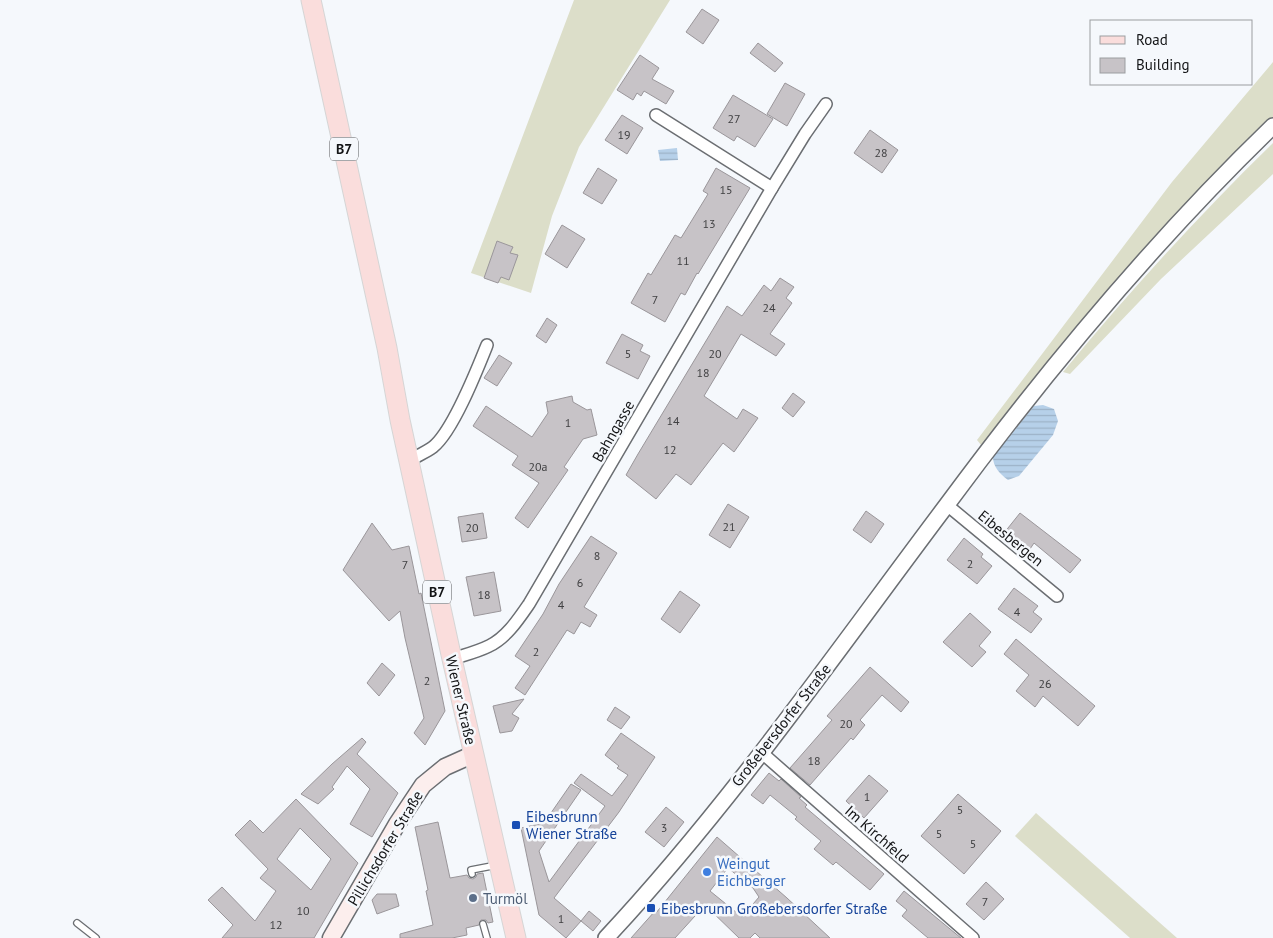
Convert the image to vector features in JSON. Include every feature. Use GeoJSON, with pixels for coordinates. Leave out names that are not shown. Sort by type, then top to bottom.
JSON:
{"type":"FeatureCollection","features":[{"type":"Feature","properties":{"kind":"main road","name":"Wiener Straße"},"geometry":{"type":"LineString","coordinates":[[311,0],[388,348],[400,420],[452,659],[516,938]]}},
{"type":"Feature","properties":{"kind":"main road","name":"Pillichsdorfer Straße"},"geometry":{"type":"LineString","coordinates":[[331,938],[397,824],[423,784],[445,767],[474,754]]}},
{"type":"Feature","properties":{"kind":"street","name":"Bahngasse"},"geometry":{"type":"LineString","coordinates":[[452,659],[488,647],[498,641],[518,620],[529,604],[772,188],[826,104]]}},
{"type":"Feature","properties":{"kind":"street"},"geometry":{"type":"LineString","coordinates":[[656,116],[772,188]]}},
{"type":"Feature","properties":{"kind":"street","name":"Großebersdorfer Straße"},"geometry":{"type":"LineString","coordinates":[[606,938],[642,900],[687,846],[761,752],[947,504],[1088,325],[1223,176],[1273,126]]}},
{"type":"Feature","properties":{"kind":"street"},"geometry":{"type":"LineString","coordinates":[[409,461],[434,446],[444,432],[469,388],[487,345]]}},
{"type":"Feature","properties":{"kind":"street","name":"Eibesbergen"},"geometry":{"type":"LineString","coordinates":[[947,504],[1057,596]]}},
{"type":"Feature","properties":{"kind":"street","name":"Im Kirchfeld"},"geometry":{"type":"LineString","coordinates":[[761,752],[973,938]]}},
{"type":"Feature","properties":{"kind":"lane"},"geometry":{"type":"LineString","coordinates":[[472,874],[471,870],[499,864]]}},
{"type":"Feature","properties":{"kind":"lane"},"geometry":{"type":"LineString","coordinates":[[77,923],[96,938]]}},
{"type":"Feature","properties":{"kind":"lane"},"geometry":{"type":"LineString","coordinates":[[483,924],[487,938]]}},
{"type":"Feature","properties":{"kind":"green space"},"geometry":{"type":"Polygon","coordinates":[[[574,0],[670,0],[579,147],[552,216],[531,293],[471,273],[574,0]]]}},
{"type":"Feature","properties":{"kind":"green space"},"geometry":{"type":"Polygon","coordinates":[[[1273,62],[1273,118],[1093,309],[981,445],[977,440],[1172,182],[1273,62]]]}},
{"type":"Feature","properties":{"kind":"green space"},"geometry":{"type":"Polygon","coordinates":[[[1273,143],[1273,174],[1161,279],[1070,374],[1063,372],[1165,255],[1273,143]]]}},
{"type":"Feature","properties":{"kind":"green space"},"geometry":{"type":"Polygon","coordinates":[[[1036,813],[1177,938],[1130,938],[1015,836],[1036,813]]]}},
{"type":"Feature","properties":{"kind":"water"},"geometry":{"type":"Polygon","coordinates":[[[677,148],[678,160],[660,161],[658,150],[677,148]]]}},
{"type":"Feature","properties":{"kind":"water"},"geometry":{"type":"Polygon","coordinates":[[[1043,405],[1054,409],[1058,421],[1053,435],[1019,476],[1008,480],[994,464],[993,457],[1034,406],[1043,405]]]}},
{"type":"Feature","properties":{"kind":"building"},"geometry":{"type":"Polygon","coordinates":[[[702,9],[719,20],[703,44],[686,32],[702,9]]]}},
{"type":"Feature","properties":{"kind":"building"},"geometry":{"type":"Polygon","coordinates":[[[758,43],[783,63],[775,72],[750,53],[758,43]]]}},
{"type":"Feature","properties":{"kind":"building"},"geometry":{"type":"Polygon","coordinates":[[[640,55],[659,68],[652,79],[674,91],[666,104],[644,91],[641,96],[637,93],[633,100],[617,90],[640,55]]]}},
{"type":"Feature","properties":{"kind":"building"},"geometry":{"type":"Polygon","coordinates":[[[785,83],[805,94],[787,126],[767,114],[785,83]]]}},
{"type":"Feature","properties":{"kind":"building"},"geometry":{"type":"Polygon","coordinates":[[[733,95],[773,119],[755,147],[737,136],[734,141],[713,128],[733,95]]]}},
{"type":"Feature","properties":{"kind":"building"},"geometry":{"type":"Polygon","coordinates":[[[622,115],[643,128],[627,154],[605,140],[622,115]]]}},
{"type":"Feature","properties":{"kind":"building"},"geometry":{"type":"Polygon","coordinates":[[[870,130],[898,150],[882,173],[854,153],[870,130]]]}},
{"type":"Feature","properties":{"kind":"building"},"geometry":{"type":"Polygon","coordinates":[[[598,168],[617,180],[602,204],[583,193],[598,168]]]}},
{"type":"Feature","properties":{"kind":"building"},"geometry":{"type":"Polygon","coordinates":[[[716,168],[750,188],[685,295],[681,293],[665,322],[631,303],[648,273],[651,275],[675,235],[681,238],[708,194],[703,191],[716,168]]]}},
{"type":"Feature","properties":{"kind":"building"},"geometry":{"type":"Polygon","coordinates":[[[562,225],[585,239],[567,268],[545,254],[562,225]]]}},
{"type":"Feature","properties":{"kind":"building"},"geometry":{"type":"Polygon","coordinates":[[[497,241],[513,247],[510,253],[518,255],[509,280],[501,277],[498,283],[484,278],[497,241]]]}},
{"type":"Feature","properties":{"kind":"building"},"geometry":{"type":"Polygon","coordinates":[[[780,278],[794,287],[786,298],[792,303],[770,334],[785,344],[776,356],[741,334],[704,396],[737,419],[743,409],[758,418],[734,452],[723,443],[691,485],[676,474],[656,499],[626,475],[727,306],[742,316],[764,285],[771,291],[780,278]]]}},
{"type":"Feature","properties":{"kind":"building"},"geometry":{"type":"Polygon","coordinates":[[[547,318],[557,325],[546,343],[536,336],[547,318]]]}},
{"type":"Feature","properties":{"kind":"building"},"geometry":{"type":"Polygon","coordinates":[[[622,334],[643,345],[640,351],[650,356],[638,379],[606,363],[622,334]]]}},
{"type":"Feature","properties":{"kind":"building"},"geometry":{"type":"Polygon","coordinates":[[[499,355],[512,363],[497,386],[484,378],[499,355]]]}},
{"type":"Feature","properties":{"kind":"building"},"geometry":{"type":"Polygon","coordinates":[[[793,393],[805,402],[793,417],[782,408],[793,393]]]}},
{"type":"Feature","properties":{"kind":"building"},"geometry":{"type":"Polygon","coordinates":[[[572,396],[573,402],[587,410],[591,409],[597,435],[583,439],[564,467],[568,470],[528,528],[515,518],[539,483],[512,465],[518,456],[473,426],[486,406],[532,437],[548,413],[546,402],[572,396]]]}},
{"type":"Feature","properties":{"kind":"building"},"geometry":{"type":"Polygon","coordinates":[[[728,504],[749,517],[730,548],[709,535],[728,504]]]}},
{"type":"Feature","properties":{"kind":"building"},"geometry":{"type":"Polygon","coordinates":[[[866,511],[884,524],[871,543],[853,530],[866,511]]]}},
{"type":"Feature","properties":{"kind":"building"},"geometry":{"type":"Polygon","coordinates":[[[483,513],[487,538],[462,542],[458,517],[483,513]]]}},
{"type":"Feature","properties":{"kind":"building"},"geometry":{"type":"Polygon","coordinates":[[[1020,513],[1081,560],[1070,573],[1034,543],[1028,552],[1004,533],[1020,513]]]}},
{"type":"Feature","properties":{"kind":"building"},"geometry":{"type":"Polygon","coordinates":[[[372,523],[392,550],[409,546],[419,594],[421,593],[445,711],[425,745],[414,733],[424,718],[400,611],[389,621],[343,570],[372,523]]]}},
{"type":"Feature","properties":{"kind":"building"},"geometry":{"type":"Polygon","coordinates":[[[591,536],[617,553],[584,607],[597,615],[590,627],[581,622],[574,634],[567,630],[525,695],[515,688],[530,666],[515,656],[591,536]]]}},
{"type":"Feature","properties":{"kind":"building"},"geometry":{"type":"Polygon","coordinates":[[[964,538],[983,554],[981,557],[992,566],[977,584],[947,560],[964,538]]]}},
{"type":"Feature","properties":{"kind":"building"},"geometry":{"type":"Polygon","coordinates":[[[494,572],[501,611],[474,616],[466,577],[494,572]]]}},
{"type":"Feature","properties":{"kind":"building"},"geometry":{"type":"Polygon","coordinates":[[[1014,588],[1038,606],[1033,612],[1042,619],[1031,633],[998,609],[1014,588]]]}},
{"type":"Feature","properties":{"kind":"building"},"geometry":{"type":"Polygon","coordinates":[[[680,591],[700,605],[680,633],[661,619],[680,591]]]}},
{"type":"Feature","properties":{"kind":"building"},"geometry":{"type":"Polygon","coordinates":[[[970,613],[991,632],[979,646],[986,652],[972,667],[943,642],[970,613]]]}},
{"type":"Feature","properties":{"kind":"building"},"geometry":{"type":"Polygon","coordinates":[[[1016,639],[1095,706],[1078,726],[1043,696],[1035,707],[1016,691],[1029,675],[1004,654],[1016,639]]]}},
{"type":"Feature","properties":{"kind":"building"},"geometry":{"type":"Polygon","coordinates":[[[382,663],[395,675],[379,696],[367,683],[382,663]]]}},
{"type":"Feature","properties":{"kind":"building"},"geometry":{"type":"Polygon","coordinates":[[[870,667],[909,702],[901,712],[882,695],[860,720],[865,725],[853,740],[851,738],[810,785],[790,768],[832,720],[827,716],[870,667]]]}},
{"type":"Feature","properties":{"kind":"building"},"geometry":{"type":"Polygon","coordinates":[[[524,699],[512,714],[519,718],[512,731],[500,733],[493,706],[524,699]]]}},
{"type":"Feature","properties":{"kind":"building"},"geometry":{"type":"Polygon","coordinates":[[[615,707],[630,717],[621,729],[607,720],[615,707]]]}},
{"type":"Feature","properties":{"kind":"building"},"geometry":{"type":"Polygon","coordinates":[[[621,733],[655,757],[619,812],[554,898],[581,921],[566,938],[539,915],[521,828],[544,823],[571,784],[581,790],[539,851],[549,882],[605,806],[574,783],[581,774],[612,796],[628,775],[617,768],[619,766],[605,755],[621,733]]]}},
{"type":"Feature","properties":{"kind":"building"},"geometry":{"type":"Polygon","coordinates":[[[362,738],[366,742],[357,754],[398,793],[372,837],[350,824],[370,789],[347,766],[332,787],[334,789],[318,804],[301,794],[362,738]]]}},
{"type":"Feature","properties":{"kind":"building"},"geometry":{"type":"Polygon","coordinates":[[[769,773],[779,781],[781,779],[801,797],[799,798],[807,805],[805,807],[884,874],[870,890],[836,862],[833,865],[814,849],[821,841],[795,819],[797,817],[770,795],[763,804],[751,795],[769,773]]]}},
{"type":"Feature","properties":{"kind":"building"},"geometry":{"type":"Polygon","coordinates":[[[869,775],[888,791],[864,818],[846,801],[869,775]]]}},
{"type":"Feature","properties":{"kind":"building"},"geometry":{"type":"Polygon","coordinates":[[[958,794],[1001,831],[964,874],[921,836],[958,794]]]}},
{"type":"Feature","properties":{"kind":"building"},"geometry":{"type":"Polygon","coordinates":[[[296,799],[358,863],[314,938],[222,938],[233,925],[208,900],[222,887],[255,921],[276,891],[260,878],[268,869],[235,835],[250,820],[263,833],[296,799]],[[300,828],[277,859],[311,890],[331,859],[300,828]]]}},
{"type":"Feature","properties":{"kind":"building"},"geometry":{"type":"Polygon","coordinates":[[[666,807],[684,822],[664,847],[645,832],[666,807]]]}},
{"type":"Feature","properties":{"kind":"building"},"geometry":{"type":"Polygon","coordinates":[[[438,822],[450,878],[467,875],[473,879],[477,874],[483,873],[493,922],[488,923],[486,920],[481,920],[479,925],[466,928],[467,935],[452,938],[400,938],[400,934],[433,925],[415,827],[438,822]]]}},
{"type":"Feature","properties":{"kind":"building"},"geometry":{"type":"Polygon","coordinates":[[[717,837],[830,938],[760,938],[755,933],[750,938],[739,938],[705,905],[675,938],[631,938],[655,911],[656,913],[717,837]],[[728,868],[710,891],[742,917],[759,897],[753,888],[728,868]]]}},
{"type":"Feature","properties":{"kind":"building"},"geometry":{"type":"Polygon","coordinates":[[[986,882],[1004,899],[984,920],[966,904],[986,882]]]}},
{"type":"Feature","properties":{"kind":"building"},"geometry":{"type":"Polygon","coordinates":[[[904,891],[961,938],[928,938],[902,916],[907,910],[896,901],[904,891]]]}},
{"type":"Feature","properties":{"kind":"building"},"geometry":{"type":"Polygon","coordinates":[[[377,894],[396,894],[399,906],[377,914],[372,900],[377,894]]]}},
{"type":"Feature","properties":{"kind":"building"},"geometry":{"type":"Polygon","coordinates":[[[589,911],[601,921],[593,931],[581,921],[589,911]]]}},
{"type":"Feature","properties":{"kind":"place","name":"Eibesbrunn Wiener Straße"},"geometry":{"type":"Point","coordinates":[516,825]}},
{"type":"Feature","properties":{"kind":"place","name":"Weingut Eichberger"},"geometry":{"type":"Point","coordinates":[707,872]}},
{"type":"Feature","properties":{"kind":"place","name":"Turmöl"},"geometry":{"type":"Point","coordinates":[473,898]}},
{"type":"Feature","properties":{"kind":"place","name":"Eibesbrunn Großebersdorfer Straße"},"geometry":{"type":"Point","coordinates":[651,908]}}]}
